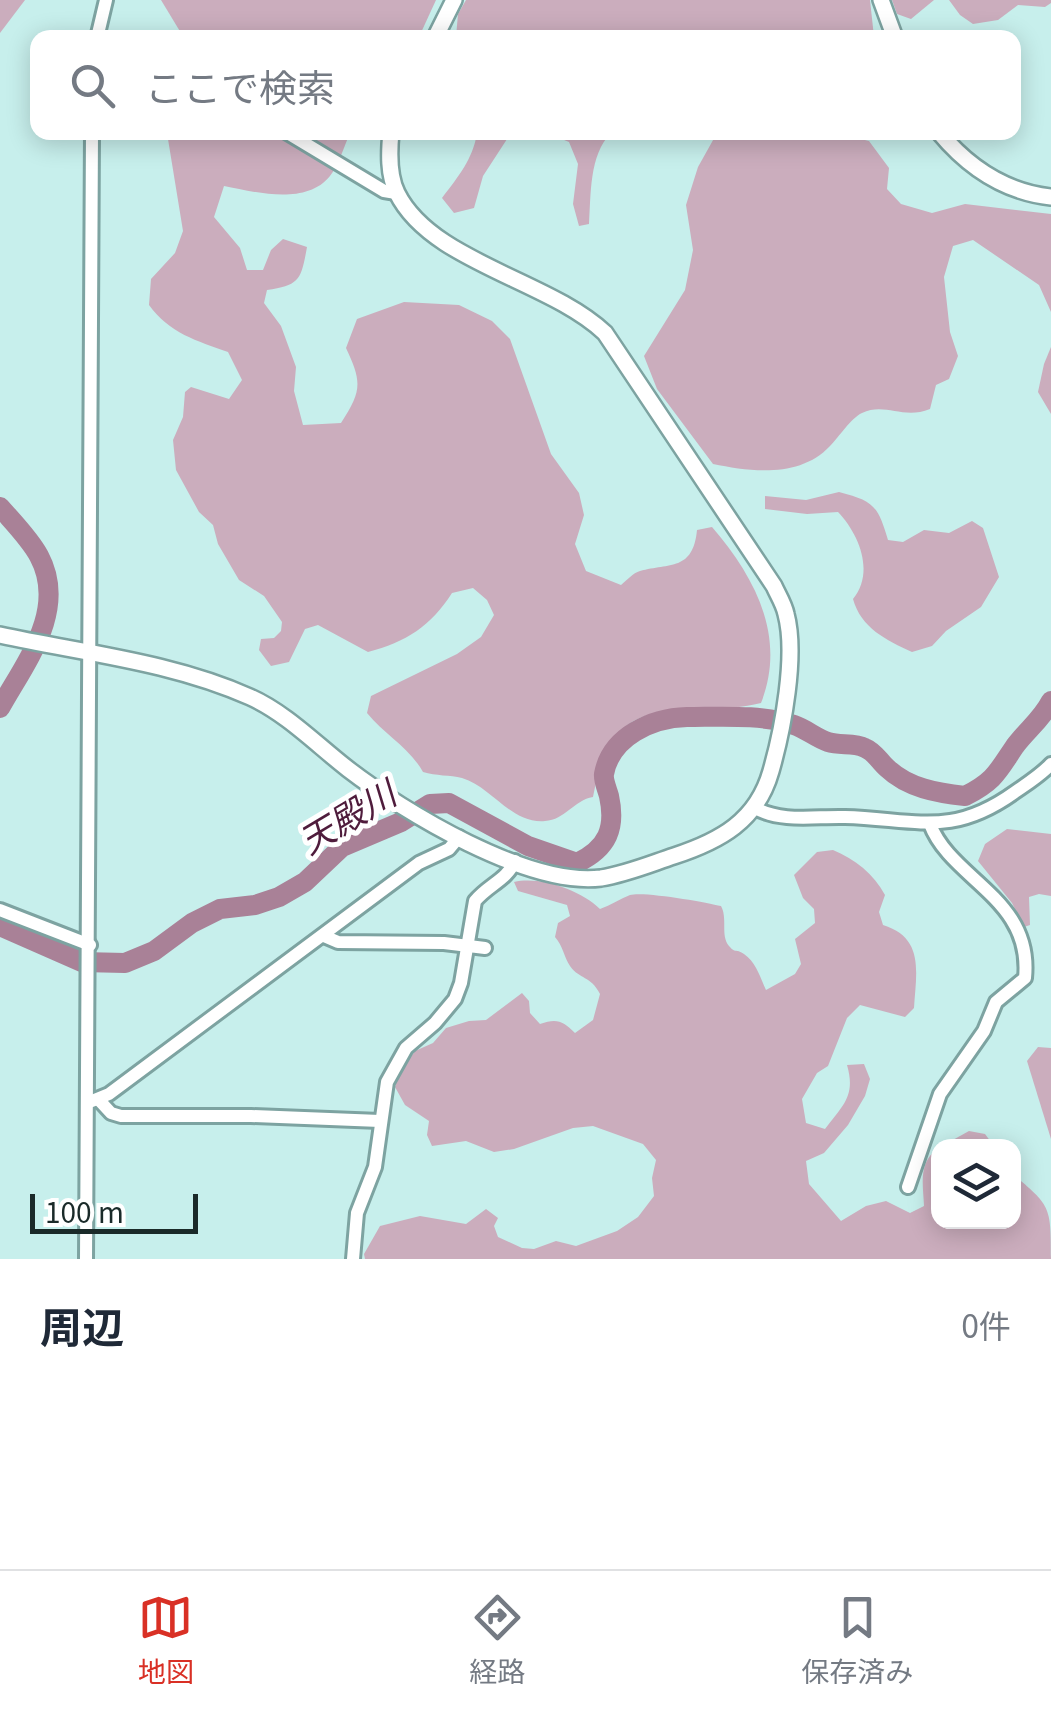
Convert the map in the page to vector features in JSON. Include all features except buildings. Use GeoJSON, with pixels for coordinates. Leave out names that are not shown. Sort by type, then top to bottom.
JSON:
{"type":"FeatureCollection","features":[{"type":"Feature","properties":{"kind":"street"},"geometry":{"type":"LineString","coordinates":[[99,30],[106,0]]}},
{"type":"Feature","properties":{"kind":"street"},"geometry":{"type":"LineString","coordinates":[[440,30],[454,0]]}},
{"type":"Feature","properties":{"kind":"street"},"geometry":{"type":"LineString","coordinates":[[881,0],[892,30]]}},
{"type":"Feature","properties":{"kind":"street"},"geometry":{"type":"LineString","coordinates":[[86,1259],[93,1101],[92,140]]}},
{"type":"Feature","properties":{"kind":"street"},"geometry":{"type":"LineString","coordinates":[[299,140],[384,192],[396,192]]}},
{"type":"Feature","properties":{"kind":"street"},"geometry":{"type":"LineString","coordinates":[[0,635],[206,680],[254,699],[400,806],[459,837],[545,872],[574,878],[612,875],[699,848],[734,829],[756,808],[769,778],[780,731],[790,639],[780,599],[757,556],[627,362],[590,318],[452,247],[425,228],[396,192],[390,140]]}},
{"type":"Feature","properties":{"kind":"street"},"geometry":{"type":"LineString","coordinates":[[947,140],[972,166],[994,179],[1051,197]]}},
{"type":"Feature","properties":{"kind":"street"},"geometry":{"type":"LineString","coordinates":[[756,808],[782,818],[855,817],[930,824],[969,818],[990,808],[1051,764]]}},
{"type":"Feature","properties":{"kind":"street"},"geometry":{"type":"LineString","coordinates":[[908,1187],[935,1104],[984,1032],[996,1002],[1020,984],[1026,971],[1020,942],[1004,907],[950,854],[930,824]]}},
{"type":"Feature","properties":{"kind":"street"},"geometry":{"type":"LineString","coordinates":[[93,1101],[324,936],[419,862],[449,849],[459,837]]}},
{"type":"Feature","properties":{"kind":"street"},"geometry":{"type":"LineString","coordinates":[[353,1259],[357,1214],[375,1166],[386,1082],[400,1056],[446,1013],[461,983],[475,900],[510,872],[515,861]]}},
{"type":"Feature","properties":{"kind":"street"},"geometry":{"type":"LineString","coordinates":[[0,910],[90,950]]}},
{"type":"Feature","properties":{"kind":"street"},"geometry":{"type":"LineString","coordinates":[[324,936],[338,942],[485,948]]}},
{"type":"Feature","properties":{"kind":"street"},"geometry":{"type":"LineString","coordinates":[[93,1101],[121,1116],[380,1121]]}},
{"type":"Feature","properties":{"kind":"shaded area"},"geometry":{"type":"Polygon","coordinates":[[[0,0],[25,0],[0,33],[0,0]]]}},
{"type":"Feature","properties":{"kind":"shaded area"},"geometry":{"type":"Polygon","coordinates":[[[161,0],[436,0],[422,30],[179,30],[161,0]]]}},
{"type":"Feature","properties":{"kind":"shaded area"},"geometry":{"type":"Polygon","coordinates":[[[466,0],[870,0],[873,30],[457,30],[458,14],[466,0]]]}},
{"type":"Feature","properties":{"kind":"shaded area"},"geometry":{"type":"Polygon","coordinates":[[[892,0],[934,0],[911,19],[897,14],[892,0]]]}},
{"type":"Feature","properties":{"kind":"shaded area"},"geometry":{"type":"Polygon","coordinates":[[[949,0],[1051,3],[1045,7],[1018,5],[998,20],[973,24],[949,0]]]}},
{"type":"Feature","properties":{"kind":"shaded area"},"geometry":{"type":"Polygon","coordinates":[[[168,140],[347,140],[333,172],[320,185],[294,194],[224,186],[214,217],[240,248],[247,270],[263,270],[271,250],[283,239],[307,247],[297,279],[267,290],[264,303],[281,326],[296,367],[294,391],[303,425],[341,423],[353,403],[357,378],[346,348],[357,319],[404,302],[459,305],[492,321],[510,339],[551,454],[579,493],[584,515],[575,544],[586,571],[621,585],[637,572],[685,559],[691,553],[697,530],[712,527],[741,566],[762,609],[770,655],[761,703],[654,713],[634,721],[617,735],[603,760],[593,797],[545,821],[522,817],[462,778],[423,772],[367,713],[371,696],[457,654],[481,637],[494,615],[487,600],[473,588],[452,593],[426,624],[394,643],[368,652],[318,625],[305,629],[289,662],[271,666],[259,650],[261,639],[274,638],[281,631],[282,622],[264,596],[239,580],[218,544],[213,525],[199,512],[176,470],[173,440],[183,417],[185,392],[191,387],[229,399],[242,380],[228,352],[175,329],[149,305],[151,279],[175,253],[183,231],[168,140]]]}},
{"type":"Feature","properties":{"kind":"shaded area"},"geometry":{"type":"Polygon","coordinates":[[[506,140],[483,176],[474,208],[454,213],[442,198],[475,142],[506,140]]]}},
{"type":"Feature","properties":{"kind":"shaded area"},"geometry":{"type":"Polygon","coordinates":[[[564,140],[606,140],[595,164],[589,224],[579,226],[573,204],[578,164],[569,142],[564,140]]]}},
{"type":"Feature","properties":{"kind":"shaded area"},"geometry":{"type":"Polygon","coordinates":[[[713,140],[865,140],[889,168],[887,189],[901,204],[932,213],[965,204],[1051,214],[1051,312],[1039,285],[973,240],[953,246],[944,277],[950,332],[958,356],[949,379],[936,385],[930,409],[862,413],[818,456],[790,468],[759,470],[713,464],[657,389],[644,356],[685,290],[693,250],[686,205],[698,167],[713,140]]]}},
{"type":"Feature","properties":{"kind":"shaded area"},"geometry":{"type":"Polygon","coordinates":[[[1051,347],[1051,414],[1038,392],[1051,347]]]}},
{"type":"Feature","properties":{"kind":"shaded area"},"geometry":{"type":"Polygon","coordinates":[[[839,492],[873,507],[888,540],[903,542],[924,530],[949,533],[972,521],[983,528],[999,577],[981,607],[946,631],[932,646],[912,652],[876,632],[862,618],[853,599],[863,577],[862,554],[838,512],[807,514],[765,509],[765,496],[806,500],[839,492]]]}},
{"type":"Feature","properties":{"kind":"shaded area"},"geometry":{"type":"Polygon","coordinates":[[[1007,829],[1051,834],[1051,896],[1029,897],[1030,925],[1024,927],[1012,903],[978,861],[985,844],[1007,829]]]}},
{"type":"Feature","properties":{"kind":"shaded area"},"geometry":{"type":"Polygon","coordinates":[[[833,850],[849,858],[881,887],[885,895],[879,912],[883,925],[896,931],[912,948],[916,982],[914,1008],[905,1017],[860,1005],[847,1018],[828,1066],[817,1073],[802,1099],[806,1123],[825,1129],[849,1093],[847,1065],[864,1064],[870,1079],[865,1096],[848,1125],[824,1153],[806,1161],[809,1184],[841,1221],[866,1206],[886,1201],[910,1213],[924,1206],[923,1181],[931,1155],[931,1229],[1021,1229],[1021,1181],[1046,1209],[1051,1259],[365,1259],[380,1226],[420,1216],[466,1224],[486,1209],[498,1218],[494,1226],[498,1237],[522,1248],[534,1249],[556,1241],[576,1246],[617,1231],[638,1217],[654,1196],[656,1160],[643,1144],[593,1126],[573,1128],[494,1152],[466,1141],[432,1146],[427,1135],[429,1121],[405,1105],[395,1087],[399,1073],[415,1051],[433,1043],[446,1028],[486,1020],[522,993],[529,1001],[530,1013],[540,1024],[559,1022],[575,1033],[593,1020],[600,994],[570,966],[555,937],[558,923],[570,916],[567,905],[518,891],[514,882],[560,886],[600,909],[637,894],[721,906],[726,942],[752,961],[766,990],[795,974],[801,964],[795,939],[815,923],[814,909],[803,898],[794,875],[817,852],[833,850]]]}},
{"type":"Feature","properties":{"kind":"shaded area"},"geometry":{"type":"Polygon","coordinates":[[[1038,1047],[1051,1048],[1051,1139],[1027,1061],[1038,1047]]]}},
{"type":"Feature","properties":{"kind":"shaded area"},"geometry":{"type":"Polygon","coordinates":[[[969,1131],[985,1134],[989,1139],[955,1139],[969,1131]]]}},
{"type":"Feature","properties":{"kind":"waterway"},"geometry":{"type":"LineString","coordinates":[[0,507],[39,556],[49,596],[40,635],[0,708]]}},
{"type":"Feature","properties":{"kind":"waterway","name":"天殿川"},"geometry":{"type":"LineString","coordinates":[[0,926],[82,962],[125,963],[154,951],[192,923],[220,909],[255,905],[279,897],[305,882],[342,847],[401,822],[430,804],[449,803],[528,846],[577,863],[596,851],[607,836],[611,807],[604,776],[615,749],[647,725],[674,718],[782,721],[828,742],[865,748],[895,775],[914,785],[965,796],[995,775],[1051,701]]}}]}
